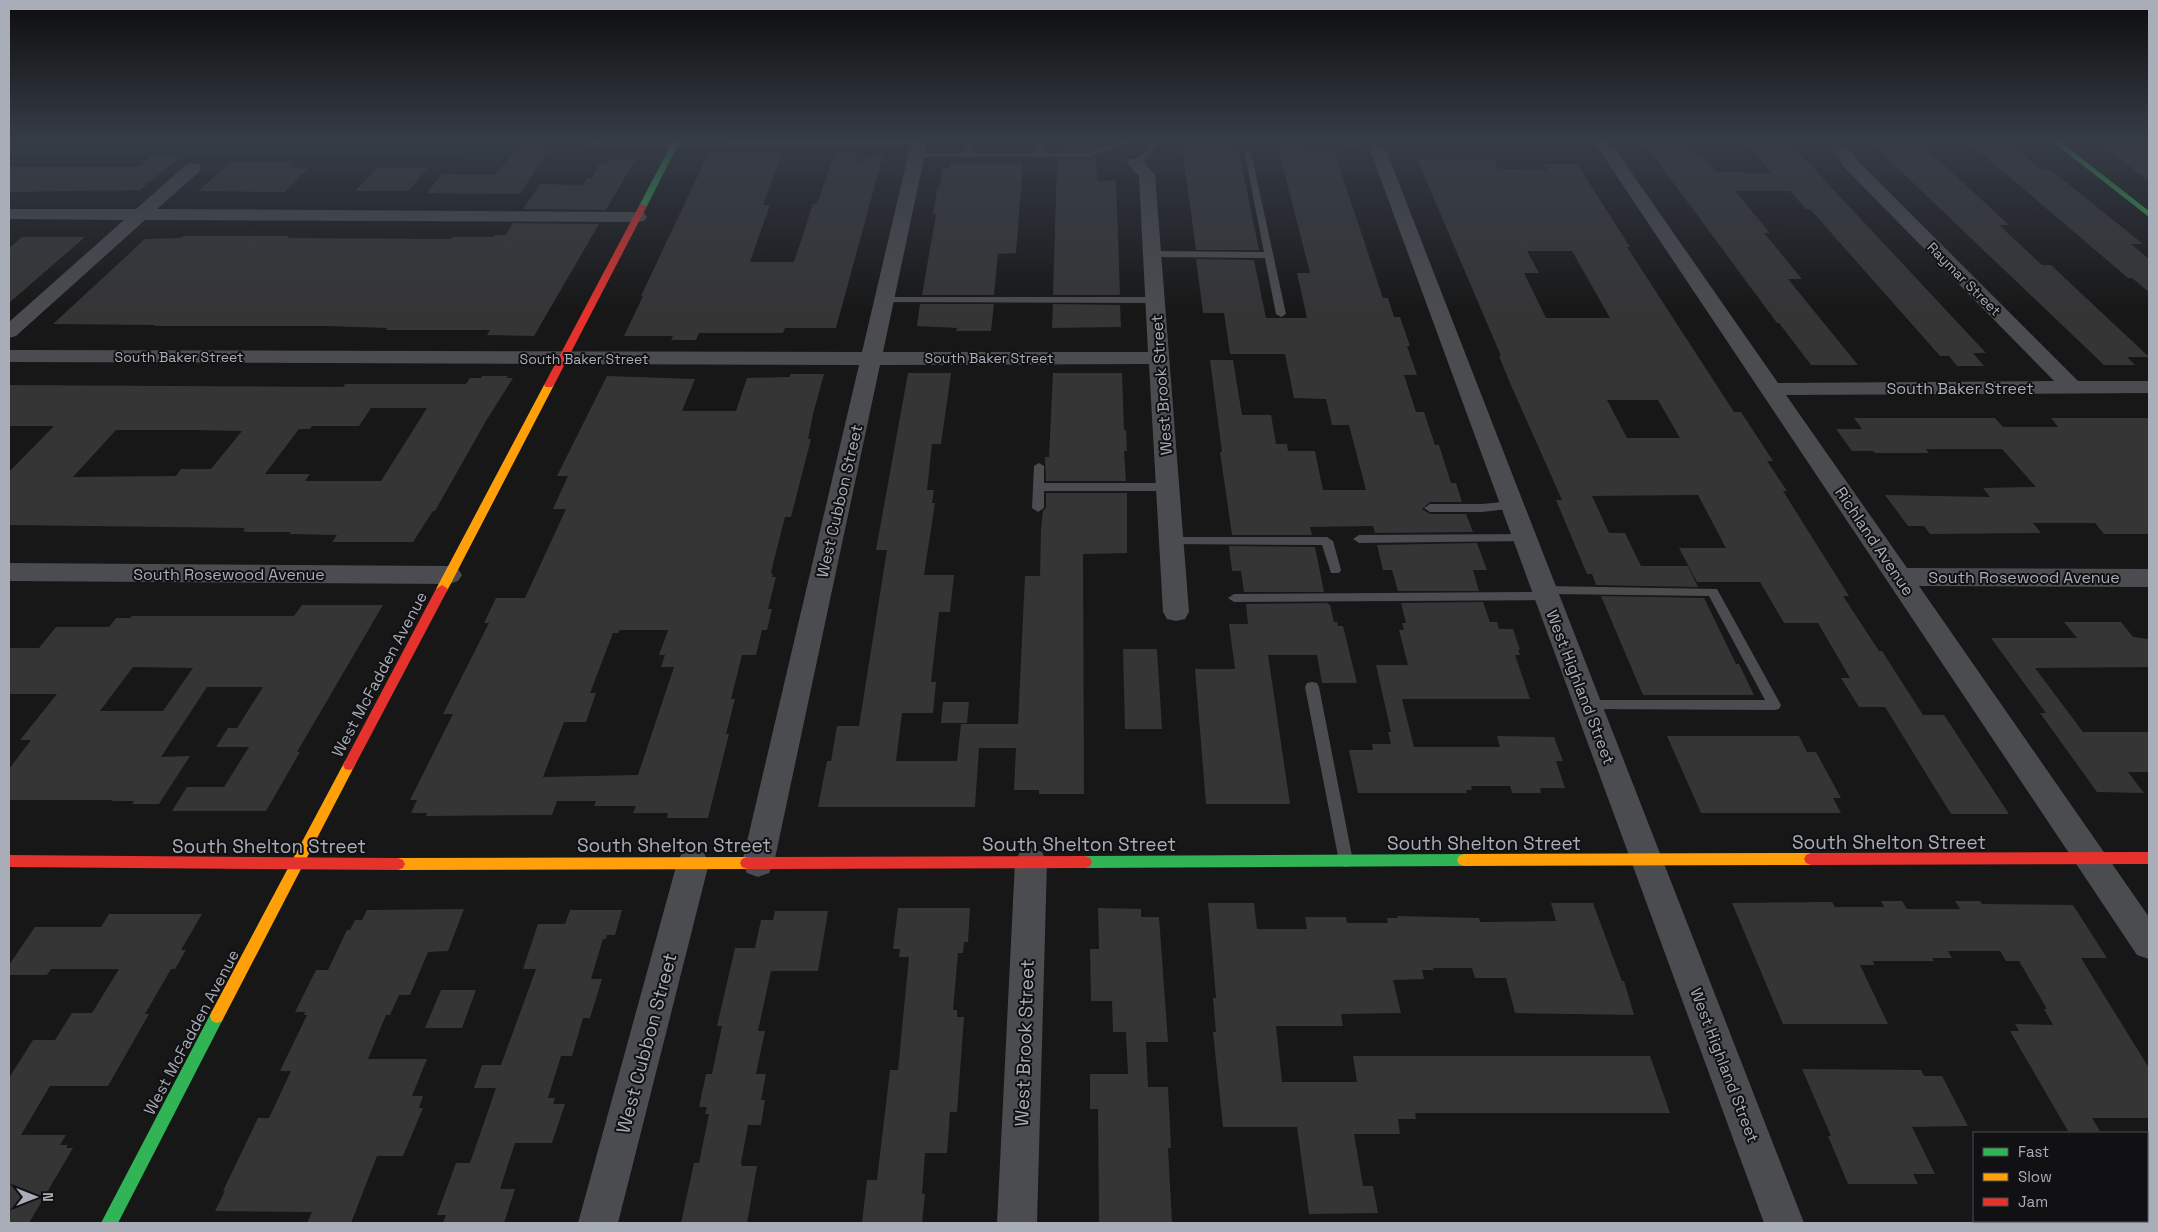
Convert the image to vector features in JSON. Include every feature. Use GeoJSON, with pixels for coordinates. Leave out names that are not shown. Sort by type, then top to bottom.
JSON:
{"type":"FeatureCollection","features":[{"type":"Feature","properties":{"kind":"street"},"geometry":{"type":"LineString","coordinates":[[9,332],[161,196]]}},
{"type":"Feature","properties":{"kind":"street","name":"West McFadden Avenue"},"geometry":{"type":"LineString","coordinates":[[109,1223],[649,196]]}},
{"type":"Feature","properties":{"kind":"street","name":"West Cubbon Street"},"geometry":{"type":"LineString","coordinates":[[758,863],[907,196]]}},
{"type":"Feature","properties":{"kind":"street","name":"West Brook Street"},"geometry":{"type":"LineString","coordinates":[[1148,196],[1176,612]]}},
{"type":"Feature","properties":{"kind":"street","name":"West Highland Street"},"geometry":{"type":"LineString","coordinates":[[1396,196],[1784,1223]]}},
{"type":"Feature","properties":{"kind":"street","name":"Richland Avenue"},"geometry":{"type":"LineString","coordinates":[[1639,196],[2149,944]]}},
{"type":"Feature","properties":{"kind":"street","name":"Raymar Street"},"geometry":{"type":"LineString","coordinates":[[1883,196],[2072,388]]}},
{"type":"Feature","properties":{"kind":"street"},"geometry":{"type":"LineString","coordinates":[[2125,196],[2149,215]]}},
{"type":"Feature","properties":{"kind":"street"},"geometry":{"type":"LineString","coordinates":[[9,214],[638,217]]}},
{"type":"Feature","properties":{"kind":"street","name":"South Baker Street"},"geometry":{"type":"LineString","coordinates":[[9,356],[563,359],[1159,358]]}},
{"type":"Feature","properties":{"kind":"street","name":"South Baker Street"},"geometry":{"type":"LineString","coordinates":[[1771,389],[2149,387]]}},
{"type":"Feature","properties":{"kind":"street","name":"South Rosewood Avenue"},"geometry":{"type":"LineString","coordinates":[[9,572],[449,575]]}},
{"type":"Feature","properties":{"kind":"street","name":"South Rosewood Avenue"},"geometry":{"type":"LineString","coordinates":[[1899,577],[2149,578]]}},
{"type":"Feature","properties":{"kind":"street","name":"South Shelton Street"},"geometry":{"type":"LineString","coordinates":[[9,861],[297,864],[2149,858]]}},
{"type":"Feature","properties":{"kind":"street","name":"West Brook Street"},"geometry":{"type":"LineString","coordinates":[[1018,1223],[1031,862]]}},
{"type":"Feature","properties":{"kind":"street","name":"West Cubbon Street"},"geometry":{"type":"LineString","coordinates":[[598,1223],[693,863]]}},
{"type":"Feature","properties":{"kind":"lane"},"geometry":{"type":"LineString","coordinates":[[1256,196],[1281,314]]}},
{"type":"Feature","properties":{"kind":"lane"},"geometry":{"type":"LineString","coordinates":[[1152,254],[1268,255]]}},
{"type":"Feature","properties":{"kind":"lane"},"geometry":{"type":"LineString","coordinates":[[884,300],[1155,300]]}},
{"type":"Feature","properties":{"kind":"lane"},"geometry":{"type":"LineString","coordinates":[[1038,508],[1039,466]]}},
{"type":"Feature","properties":{"kind":"lane"},"geometry":{"type":"LineString","coordinates":[[1038,488],[1168,488]]}},
{"type":"Feature","properties":{"kind":"lane"},"geometry":{"type":"LineString","coordinates":[[1430,508],[1482,508],[1513,505]]}},
{"type":"Feature","properties":{"kind":"lane"},"geometry":{"type":"LineString","coordinates":[[1359,539],[1525,538]]}},
{"type":"Feature","properties":{"kind":"lane"},"geometry":{"type":"LineString","coordinates":[[1171,541],[1327,541],[1334,570]]}},
{"type":"Feature","properties":{"kind":"lane"},"geometry":{"type":"LineString","coordinates":[[1234,598],[1713,592],[1774,705],[1588,705]]}},
{"type":"Feature","properties":{"kind":"lane"},"geometry":{"type":"LineString","coordinates":[[1312,687],[1346,861]]}},
{"type":"Feature","properties":{"kind":"building"},"geometry":{"type":"Polygon","coordinates":[[[532,196],[614,196],[606,210],[523,209],[532,196]]]}},
{"type":"Feature","properties":{"kind":"building"},"geometry":{"type":"Polygon","coordinates":[[[688,196],[766,196],[763,205],[770,205],[750,262],[794,262],[813,204],[817,204],[820,196],[872,196],[836,328],[785,328],[783,333],[699,333],[696,340],[671,340],[673,336],[624,336],[643,296],[641,296],[688,196]]]}},
{"type":"Feature","properties":{"kind":"building"},"geometry":{"type":"Polygon","coordinates":[[[936,196],[1020,196],[1016,253],[998,254],[994,295],[922,295],[936,214],[933,214],[936,196]]]}},
{"type":"Feature","properties":{"kind":"building"},"geometry":{"type":"Polygon","coordinates":[[[1056,196],[1117,196],[1120,295],[1053,295],[1056,196]]]}},
{"type":"Feature","properties":{"kind":"building"},"geometry":{"type":"Polygon","coordinates":[[[1189,196],[1248,196],[1259,250],[1196,250],[1189,196]]]}},
{"type":"Feature","properties":{"kind":"building"},"geometry":{"type":"Polygon","coordinates":[[[1291,196],[1349,196],[1383,298],[1388,298],[1394,317],[1400,317],[1410,346],[1407,346],[1417,375],[1404,375],[1416,412],[1424,412],[1435,445],[1439,445],[1451,483],[1456,483],[1462,502],[1430,502],[1422,509],[1430,514],[1466,514],[1473,532],[1375,533],[1373,526],[1310,527],[1312,535],[1232,535],[1220,452],[1222,452],[1210,360],[1233,360],[1242,415],[1271,415],[1276,444],[1287,444],[1288,451],[1315,451],[1323,490],[1366,490],[1349,425],[1332,425],[1326,399],[1294,398],[1285,354],[1230,354],[1224,313],[1203,313],[1196,259],[1254,260],[1266,318],[1307,318],[1297,273],[1310,273],[1291,196]]]}},
{"type":"Feature","properties":{"kind":"building"},"geometry":{"type":"Polygon","coordinates":[[[1433,196],[1598,196],[1630,247],[1627,247],[1734,412],[1741,412],[1773,461],[1767,461],[1787,491],[1783,491],[1849,596],[1843,596],[1879,651],[1882,651],[1923,715],[1944,715],[2009,814],[1951,814],[1885,707],[1859,707],[1841,678],[1850,678],[1818,623],[1784,623],[1760,582],[1697,582],[1679,548],[1726,548],[1698,495],[1592,496],[1609,533],[1625,533],[1641,566],[1688,566],[1698,587],[1596,585],[1592,574],[1587,574],[1556,500],[1562,500],[1499,356],[1501,356],[1433,196]],[[1527,251],[1539,273],[1524,273],[1546,318],[1610,318],[1572,251],[1527,251]],[[1607,400],[1627,438],[1680,438],[1658,400],[1607,400]]]}},
{"type":"Feature","properties":{"kind":"building"},"geometry":{"type":"Polygon","coordinates":[[[1683,196],[1740,196],[1770,233],[1764,233],[1802,279],[1788,279],[1858,365],[1811,365],[1779,323],[1777,323],[1683,196]]]}},
{"type":"Feature","properties":{"kind":"building"},"geometry":{"type":"Polygon","coordinates":[[[1795,196],[1840,196],[1986,353],[1973,353],[1984,366],[1957,366],[1949,356],[1940,356],[1810,209],[1806,209],[1795,196]]]}},
{"type":"Feature","properties":{"kind":"building"},"geometry":{"type":"Polygon","coordinates":[[[1927,196],[1978,196],[2009,225],[1999,225],[2042,265],[2051,265],[2149,357],[2127,357],[2135,365],[2104,365],[1927,196]]]}},
{"type":"Feature","properties":{"kind":"building"},"geometry":{"type":"Polygon","coordinates":[[[2032,196],[2084,196],[2143,244],[2131,244],[2149,259],[2149,292],[2132,278],[2128,278],[2032,196]]]}},
{"type":"Feature","properties":{"kind":"building"},"geometry":{"type":"Polygon","coordinates":[[[513,223],[599,224],[534,336],[487,335],[490,330],[386,330],[387,328],[325,326],[53,324],[145,239],[180,238],[184,236],[289,236],[287,238],[451,239],[453,237],[493,237],[495,235],[506,235],[513,223]]]}},
{"type":"Feature","properties":{"kind":"building"},"geometry":{"type":"Polygon","coordinates":[[[22,237],[85,237],[9,303],[9,248],[22,237]]]}},
{"type":"Feature","properties":{"kind":"building"},"geometry":{"type":"Polygon","coordinates":[[[920,304],[994,304],[991,331],[956,331],[957,328],[917,326],[920,304]]]}},
{"type":"Feature","properties":{"kind":"building"},"geometry":{"type":"Polygon","coordinates":[[[1053,304],[1120,305],[1121,327],[1052,328],[1053,304]]]}},
{"type":"Feature","properties":{"kind":"building"},"geometry":{"type":"Polygon","coordinates":[[[908,373],[951,373],[941,444],[932,444],[927,490],[934,490],[932,503],[935,503],[924,575],[954,575],[950,612],[939,612],[931,682],[936,682],[933,713],[902,713],[896,761],[957,761],[961,724],[1018,724],[1025,576],[1040,576],[1041,529],[1043,511],[1046,508],[1046,493],[1127,493],[1127,553],[1083,554],[1084,794],[1039,794],[1039,790],[1014,790],[1016,748],[979,748],[975,807],[818,807],[827,761],[831,761],[837,726],[859,726],[887,550],[876,550],[908,373]]]}},
{"type":"Feature","properties":{"kind":"building"},"geometry":{"type":"Polygon","coordinates":[[[1053,373],[1122,373],[1124,430],[1126,430],[1127,451],[1124,451],[1126,481],[1046,481],[1045,457],[1049,457],[1053,373]]]}},
{"type":"Feature","properties":{"kind":"building"},"geometry":{"type":"Polygon","coordinates":[[[790,374],[824,374],[808,439],[811,439],[791,517],[785,517],[773,564],[771,574],[773,574],[772,577],[776,577],[768,609],[772,609],[767,630],[762,630],[756,655],[742,655],[731,699],[735,699],[726,734],[729,734],[708,818],[667,818],[668,813],[633,813],[636,806],[594,806],[596,801],[557,801],[552,815],[426,816],[427,813],[411,813],[417,800],[410,800],[453,714],[443,714],[489,623],[484,623],[496,598],[525,598],[566,509],[553,509],[568,476],[557,476],[607,376],[695,379],[682,411],[736,411],[747,378],[790,377],[790,374]],[[620,630],[618,633],[613,633],[590,693],[596,693],[586,722],[564,722],[543,777],[638,775],[674,667],[661,667],[665,655],[659,655],[668,630],[620,630]]]}},
{"type":"Feature","properties":{"kind":"building"},"geometry":{"type":"Polygon","coordinates":[[[482,376],[508,376],[506,378],[513,378],[486,421],[435,511],[433,511],[413,542],[332,542],[337,535],[246,532],[243,531],[245,528],[9,525],[9,472],[54,426],[9,426],[9,385],[343,387],[345,384],[466,384],[470,378],[481,378],[482,376]],[[371,408],[359,426],[312,426],[310,429],[299,429],[265,474],[310,474],[305,481],[381,481],[427,408],[371,408]],[[116,430],[73,477],[176,476],[181,469],[211,469],[242,431],[194,430],[116,430]]]}},
{"type":"Feature","properties":{"kind":"building"},"geometry":{"type":"Polygon","coordinates":[[[1854,418],[1995,418],[2003,427],[2058,427],[2051,418],[2149,418],[2149,534],[2104,534],[2095,523],[2033,523],[2041,533],[1930,534],[1924,526],[1908,526],[1885,495],[1990,497],[1983,488],[2036,487],[2002,449],[1926,449],[1929,453],[1852,451],[1836,429],[1862,429],[1854,418]]]}},
{"type":"Feature","properties":{"kind":"building"},"geometry":{"type":"Polygon","coordinates":[[[1477,543],[1487,570],[1473,570],[1479,591],[1398,591],[1392,570],[1383,570],[1377,545],[1477,543]]]}},
{"type":"Feature","properties":{"kind":"building"},"geometry":{"type":"Polygon","coordinates":[[[1229,546],[1315,547],[1324,592],[1244,592],[1241,571],[1232,571],[1229,546]]]}},
{"type":"Feature","properties":{"kind":"building"},"geometry":{"type":"Polygon","coordinates":[[[1601,596],[1704,598],[1736,664],[1739,664],[1754,695],[1643,695],[1601,596]]]}},
{"type":"Feature","properties":{"kind":"building"},"geometry":{"type":"Polygon","coordinates":[[[1483,602],[1490,622],[1497,622],[1499,629],[1513,629],[1520,650],[1518,650],[1520,655],[1515,655],[1530,699],[1402,699],[1414,747],[1500,747],[1497,736],[1554,737],[1563,761],[1556,761],[1565,788],[1540,788],[1541,793],[1512,793],[1510,786],[1471,786],[1472,790],[1466,790],[1467,793],[1358,793],[1349,750],[1373,750],[1372,744],[1391,744],[1388,732],[1391,732],[1376,665],[1408,665],[1399,630],[1404,630],[1402,623],[1406,623],[1401,603],[1483,602]]]}},
{"type":"Feature","properties":{"kind":"building"},"geometry":{"type":"Polygon","coordinates":[[[1327,603],[1330,605],[1334,622],[1337,622],[1338,626],[1343,626],[1357,683],[1322,683],[1317,655],[1268,655],[1290,804],[1206,804],[1195,669],[1235,669],[1229,624],[1248,624],[1246,604],[1327,603]]]}},
{"type":"Feature","properties":{"kind":"building"},"geometry":{"type":"Polygon","coordinates":[[[302,605],[383,605],[297,752],[300,752],[266,811],[172,811],[187,787],[224,787],[249,747],[216,747],[228,728],[237,728],[263,687],[207,687],[161,757],[190,756],[159,804],[132,804],[134,801],[113,800],[9,800],[9,769],[31,740],[20,740],[57,694],[9,694],[9,648],[39,648],[56,627],[109,627],[116,618],[130,618],[132,616],[294,616],[302,605]],[[133,667],[100,711],[163,711],[193,668],[133,667]]]}},
{"type":"Feature","properties":{"kind":"building"},"geometry":{"type":"Polygon","coordinates":[[[2064,622],[2121,622],[2133,637],[2149,639],[2149,667],[2035,668],[2083,732],[2149,732],[2149,772],[2128,772],[2144,793],[2097,792],[2040,713],[2046,713],[1991,638],[2077,638],[2064,622]]]}},
{"type":"Feature","properties":{"kind":"building"},"geometry":{"type":"Polygon","coordinates":[[[1123,649],[1157,649],[1162,729],[1125,729],[1123,649]]]}},
{"type":"Feature","properties":{"kind":"building"},"geometry":{"type":"Polygon","coordinates":[[[943,702],[969,702],[967,723],[941,723],[943,702]]]}},
{"type":"Feature","properties":{"kind":"building"},"geometry":{"type":"Polygon","coordinates":[[[1667,736],[1799,736],[1807,752],[1816,752],[1841,798],[1833,798],[1841,813],[1701,813],[1667,736]]]}},
{"type":"Feature","properties":{"kind":"building"},"geometry":{"type":"Polygon","coordinates":[[[1881,901],[1902,901],[1907,909],[1960,909],[1955,901],[1980,901],[1982,904],[2073,905],[2107,958],[2081,958],[2149,1068],[2149,1118],[2092,1118],[2100,1131],[2068,1131],[2010,1031],[2019,1031],[2015,1024],[2053,1025],[2044,1009],[2047,1009],[2019,961],[2006,961],[2000,951],[1948,951],[1952,958],[1932,958],[1934,961],[1873,961],[1874,965],[1860,965],[1888,1024],[1783,1024],[1732,903],[1832,902],[1835,907],[1884,907],[1881,901]]]}},
{"type":"Feature","properties":{"kind":"building"},"geometry":{"type":"Polygon","coordinates":[[[1208,903],[1254,903],[1257,929],[1307,929],[1305,917],[1346,917],[1347,923],[1388,923],[1387,918],[1398,918],[1397,916],[1479,918],[1480,922],[1556,921],[1551,903],[1593,903],[1622,981],[1624,981],[1634,1015],[1515,1013],[1506,978],[1475,978],[1472,968],[1433,968],[1434,970],[1422,970],[1424,979],[1393,980],[1401,1013],[1341,1014],[1343,1026],[1276,1026],[1282,1082],[1357,1082],[1353,1056],[1650,1056],[1670,1113],[1415,1113],[1416,1119],[1398,1119],[1400,1134],[1354,1134],[1363,1186],[1373,1186],[1378,1213],[1309,1214],[1297,1127],[1223,1127],[1213,1032],[1216,1032],[1213,998],[1216,998],[1208,903]]]}},
{"type":"Feature","properties":{"kind":"building"},"geometry":{"type":"Polygon","coordinates":[[[898,908],[970,908],[968,942],[964,942],[963,953],[958,953],[953,1010],[957,1010],[957,1017],[964,1017],[957,1112],[950,1112],[947,1153],[925,1153],[922,1194],[925,1194],[922,1223],[862,1223],[867,1180],[877,1180],[890,1070],[898,1070],[909,957],[899,957],[900,949],[893,949],[898,908]]]}},
{"type":"Feature","properties":{"kind":"building"},"geometry":{"type":"Polygon","coordinates":[[[1098,908],[1141,909],[1141,917],[1159,917],[1168,1042],[1146,1042],[1148,1087],[1168,1087],[1171,1148],[1168,1148],[1172,1223],[1099,1223],[1098,1109],[1090,1109],[1090,1074],[1128,1074],[1126,1032],[1113,1032],[1112,1001],[1091,1001],[1090,949],[1099,949],[1098,908]]]}},
{"type":"Feature","properties":{"kind":"building"},"geometry":{"type":"Polygon","coordinates":[[[464,909],[448,951],[428,952],[410,995],[399,995],[390,1015],[386,1015],[368,1059],[427,1059],[412,1096],[423,1096],[419,1108],[423,1108],[403,1156],[377,1156],[351,1223],[307,1223],[312,1212],[215,1211],[258,1118],[269,1118],[291,1071],[280,1071],[307,1015],[304,1015],[305,1012],[295,1012],[316,970],[328,970],[347,930],[350,930],[355,920],[362,920],[367,910],[464,909]]]}},
{"type":"Feature","properties":{"kind":"building"},"geometry":{"type":"Polygon","coordinates":[[[570,910],[622,910],[615,935],[607,935],[606,939],[603,939],[591,979],[602,979],[590,1018],[583,1018],[572,1056],[561,1056],[548,1098],[555,1098],[553,1104],[565,1104],[552,1143],[515,1143],[500,1189],[515,1189],[504,1223],[443,1223],[446,1215],[437,1215],[456,1163],[470,1163],[496,1088],[474,1088],[482,1065],[501,1065],[536,969],[523,969],[538,924],[565,924],[570,910]]]}},
{"type":"Feature","properties":{"kind":"building"},"geometry":{"type":"Polygon","coordinates":[[[775,911],[828,911],[818,971],[771,971],[758,1031],[765,1031],[756,1074],[766,1074],[761,1100],[765,1100],[761,1125],[748,1125],[741,1163],[742,1166],[757,1166],[747,1223],[681,1223],[694,1163],[699,1163],[709,1114],[705,1114],[707,1107],[699,1107],[706,1074],[712,1074],[722,1026],[717,1026],[735,948],[755,948],[761,920],[773,920],[775,911]]]}},
{"type":"Feature","properties":{"kind":"building"},"geometry":{"type":"Polygon","coordinates":[[[109,914],[202,914],[181,950],[186,950],[175,969],[171,969],[145,1014],[149,1014],[108,1086],[50,1086],[21,1135],[66,1135],[60,1145],[68,1145],[66,1148],[73,1148],[29,1223],[9,1223],[9,1078],[33,1040],[55,1040],[72,1013],[92,1013],[119,969],[51,969],[47,975],[9,975],[9,965],[35,927],[101,927],[109,914]]]}},
{"type":"Feature","properties":{"kind":"building"},"geometry":{"type":"Polygon","coordinates":[[[441,990],[476,990],[462,1028],[425,1028],[441,990]]]}},
{"type":"Feature","properties":{"kind":"building"},"geometry":{"type":"Polygon","coordinates":[[[1802,1069],[1921,1070],[1924,1076],[1942,1076],[1968,1126],[1912,1127],[1935,1174],[1913,1174],[1918,1184],[1848,1184],[1828,1136],[1831,1136],[1802,1069]]]}},
{"type":"Feature","properties":{"kind":"traffic: fast"},"geometry":{"type":"LineString","coordinates":[[643,206],[648,196]]}},
{"type":"Feature","properties":{"kind":"traffic: fast"},"geometry":{"type":"LineString","coordinates":[[2125,196],[2149,215]]}},
{"type":"Feature","properties":{"kind":"traffic: fast"},"geometry":{"type":"LineString","coordinates":[[1085,862],[1464,860]]}},
{"type":"Feature","properties":{"kind":"traffic: fast"},"geometry":{"type":"LineString","coordinates":[[109,1223],[217,1016]]}},
{"type":"Feature","properties":{"kind":"traffic: slow"},"geometry":{"type":"LineString","coordinates":[[442,589],[549,385]]}},
{"type":"Feature","properties":{"kind":"traffic: slow"},"geometry":{"type":"LineString","coordinates":[[217,1016],[349,765]]}},
{"type":"Feature","properties":{"kind":"traffic: slow"},"geometry":{"type":"LineString","coordinates":[[1464,860],[1811,859]]}},
{"type":"Feature","properties":{"kind":"traffic: slow"},"geometry":{"type":"LineString","coordinates":[[398,864],[747,863]]}},
{"type":"Feature","properties":{"kind":"traffic: jam"},"geometry":{"type":"LineString","coordinates":[[549,385],[643,206]]}},
{"type":"Feature","properties":{"kind":"traffic: jam"},"geometry":{"type":"LineString","coordinates":[[349,765],[442,589]]}},
{"type":"Feature","properties":{"kind":"traffic: jam"},"geometry":{"type":"LineString","coordinates":[[1811,859],[2149,858]]}},
{"type":"Feature","properties":{"kind":"traffic: jam"},"geometry":{"type":"LineString","coordinates":[[9,861],[398,864]]}},
{"type":"Feature","properties":{"kind":"traffic: jam"},"geometry":{"type":"LineString","coordinates":[[747,863],[1085,862]]}}]}
